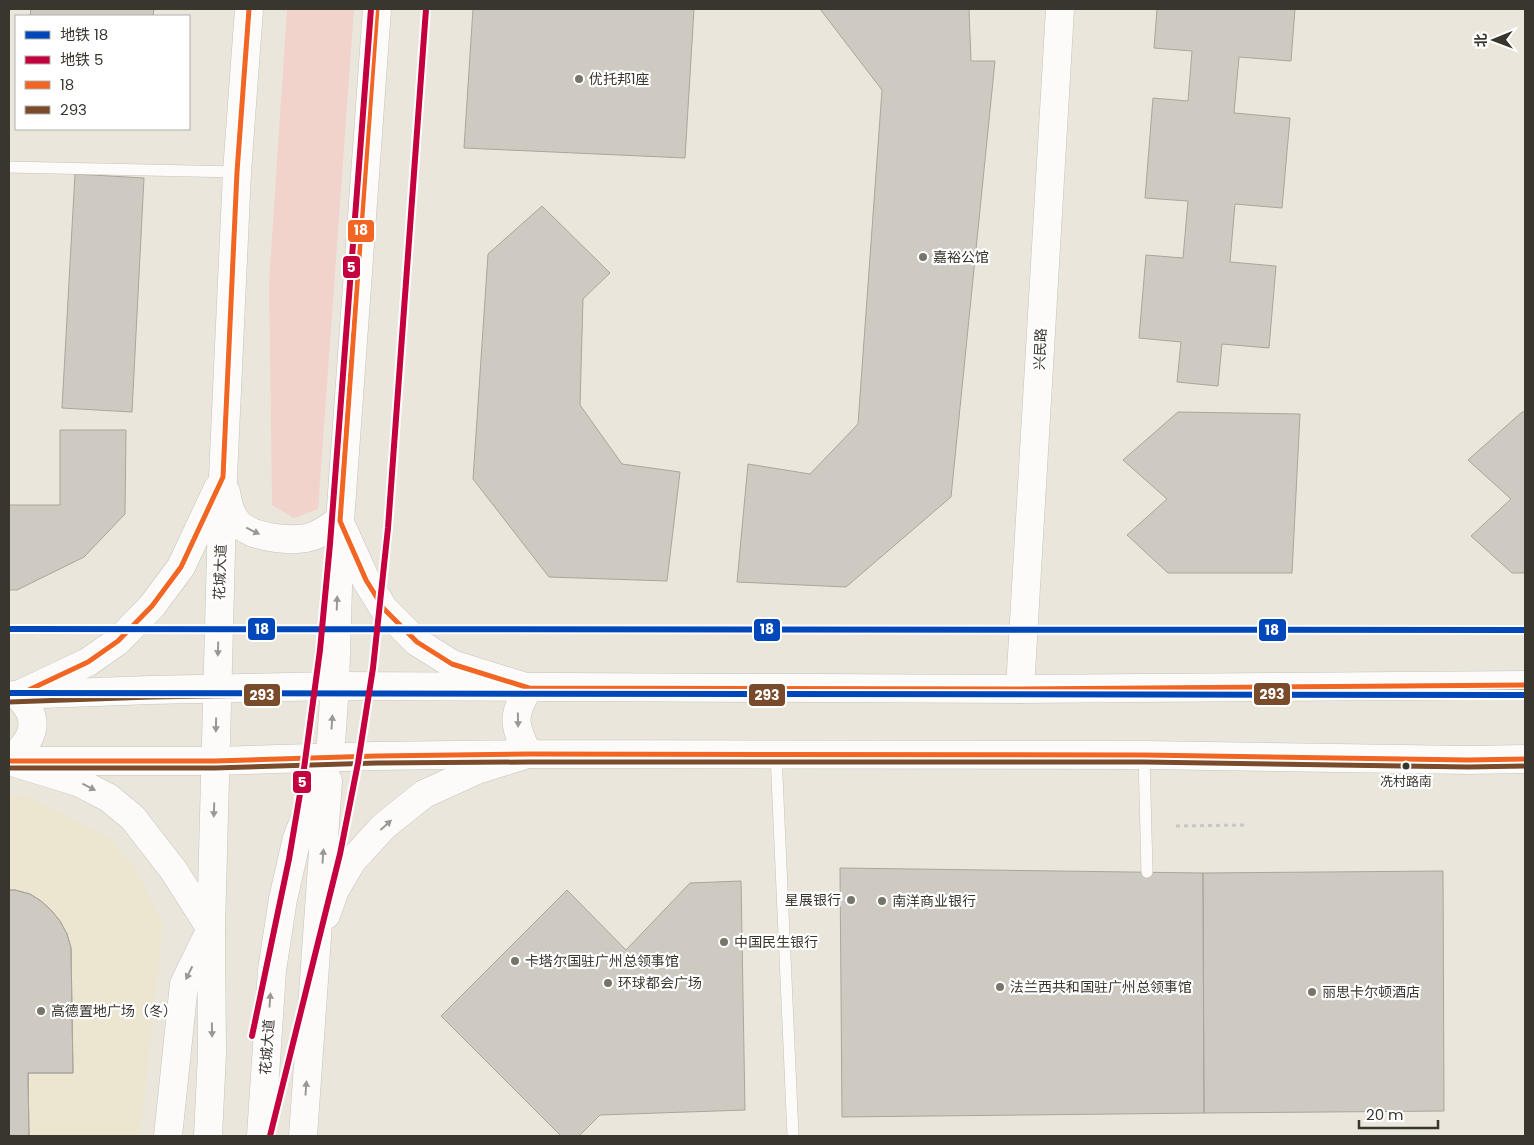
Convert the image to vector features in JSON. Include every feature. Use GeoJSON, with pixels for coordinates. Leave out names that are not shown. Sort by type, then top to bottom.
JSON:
{"type":"FeatureCollection","features":[{"type":"Feature","properties":{"kind":"main road","name":"花城大道"},"geometry":{"type":"LineString","coordinates":[[208,1136],[212,1054],[211,929],[223,478],[237,172],[249,9]]}},
{"type":"Feature","properties":{"kind":"main road","name":"花城大道"},"geometry":{"type":"LineString","coordinates":[[261,1136],[272,970],[283,899],[297,838],[330,757],[340,521],[376,9]]}},
{"type":"Feature","properties":{"kind":"main road","name":"兴民路"},"geometry":{"type":"LineString","coordinates":[[1020,689],[1060,9]]}},
{"type":"Feature","properties":{"kind":"main road"},"geometry":{"type":"LineString","coordinates":[[223,478],[229,509],[239,524],[258,535],[279,538],[302,538],[316,535],[340,521],[366,580],[384,609],[417,642],[452,664],[529,688]]}},
{"type":"Feature","properties":{"kind":"main road"},"geometry":{"type":"LineString","coordinates":[[14,695],[88,662],[118,641],[152,606],[181,567],[223,478]]}},
{"type":"Feature","properties":{"kind":"main road"},"geometry":{"type":"LineString","coordinates":[[14,695],[334,686],[1020,689],[1525,685]]}},
{"type":"Feature","properties":{"kind":"main road"},"geometry":{"type":"LineString","coordinates":[[528,754],[519,735],[516,717],[529,688]]}},
{"type":"Feature","properties":{"kind":"main road"},"geometry":{"type":"LineString","coordinates":[[9,761],[24,748],[32,732],[31,713],[14,695]]}},
{"type":"Feature","properties":{"kind":"main road"},"geometry":{"type":"LineString","coordinates":[[9,761],[215,761],[528,754],[1144,755],[1468,760],[1525,759]]}},
{"type":"Feature","properties":{"kind":"main road"},"geometry":{"type":"LineString","coordinates":[[317,940],[335,890],[352,861],[384,826],[424,794],[477,770],[528,754]]}},
{"type":"Feature","properties":{"kind":"main road"},"geometry":{"type":"LineString","coordinates":[[303,1136],[330,757]]}},
{"type":"Feature","properties":{"kind":"main road"},"geometry":{"type":"LineString","coordinates":[[9,761],[78,782],[109,798],[133,818],[174,871],[211,929],[184,984],[168,1136]]}},
{"type":"Feature","properties":{"kind":"lane"},"geometry":{"type":"LineString","coordinates":[[9,166],[237,172]]}},
{"type":"Feature","properties":{"kind":"lane"},"geometry":{"type":"LineString","coordinates":[[776,754],[793,1136]]}},
{"type":"Feature","properties":{"kind":"lane"},"geometry":{"type":"LineString","coordinates":[[1144,755],[1147,872]]}},
{"type":"Feature","properties":{"kind":"path"},"geometry":{"type":"LineString","coordinates":[[1180,632],[1246,633]]}},
{"type":"Feature","properties":{"kind":"path"},"geometry":{"type":"LineString","coordinates":[[1176,826],[1245,825]]}},
{"type":"Feature","properties":{"kind":"shaded area"},"geometry":{"type":"Polygon","coordinates":[[[287,9],[354,9],[318,509],[294,518],[272,505],[269,283],[287,9]]]}},
{"type":"Feature","properties":{"kind":"shaded area"},"geometry":{"type":"Polygon","coordinates":[[[25,795],[110,838],[132,863],[163,924],[140,1136],[9,1136],[9,796],[25,795]]]}},
{"type":"Feature","properties":{"kind":"building"},"geometry":{"type":"Polygon","coordinates":[[[31,9],[154,9],[153,15],[30,15],[31,9]]]}},
{"type":"Feature","properties":{"kind":"building","name":"优托邦1座"},"geometry":{"type":"Polygon","coordinates":[[[473,9],[694,9],[685,158],[464,148],[473,9]]]}},
{"type":"Feature","properties":{"kind":"building","name":"嘉裕公馆"},"geometry":{"type":"Polygon","coordinates":[[[820,9],[969,9],[971,61],[995,61],[951,497],[846,587],[737,582],[748,464],[810,474],[858,424],[882,90],[820,9]]]}},
{"type":"Feature","properties":{"kind":"building"},"geometry":{"type":"Polygon","coordinates":[[[1157,9],[1295,9],[1291,61],[1239,57],[1234,113],[1290,118],[1282,208],[1235,204],[1230,262],[1276,266],[1269,348],[1222,344],[1218,386],[1177,382],[1181,342],[1139,338],[1146,255],[1183,258],[1188,201],[1145,198],[1153,98],[1188,101],[1192,51],[1154,48],[1157,9]]]}},
{"type":"Feature","properties":{"kind":"building"},"geometry":{"type":"Polygon","coordinates":[[[75,174],[144,178],[132,412],[62,408],[75,174]]]}},
{"type":"Feature","properties":{"kind":"building"},"geometry":{"type":"Polygon","coordinates":[[[542,206],[610,273],[583,299],[580,405],[622,464],[680,472],[667,581],[549,577],[473,479],[488,254],[542,206]]]}},
{"type":"Feature","properties":{"kind":"building"},"geometry":{"type":"Polygon","coordinates":[[[1178,412],[1300,414],[1292,573],[1168,573],[1127,535],[1167,499],[1123,460],[1178,412]]]}},
{"type":"Feature","properties":{"kind":"building"},"geometry":{"type":"Polygon","coordinates":[[[1522,412],[1525,412],[1525,573],[1512,573],[1471,536],[1511,499],[1468,460],[1522,412]]]}},
{"type":"Feature","properties":{"kind":"building"},"geometry":{"type":"Polygon","coordinates":[[[60,430],[126,430],[125,514],[84,557],[17,590],[9,590],[9,505],[60,505],[60,430]]]}},
{"type":"Feature","properties":{"kind":"building"},"geometry":{"type":"Polygon","coordinates":[[[840,868],[1203,873],[1204,1113],[842,1117],[840,868]]]}},
{"type":"Feature","properties":{"kind":"building"},"geometry":{"type":"Polygon","coordinates":[[[1443,871],[1444,1111],[1204,1113],[1203,873],[1443,871]]]}},
{"type":"Feature","properties":{"kind":"building","name":"环球都会广场"},"geometry":{"type":"Polygon","coordinates":[[[741,881],[745,1110],[600,1115],[579,1136],[561,1136],[441,1016],[567,890],[626,950],[690,883],[741,881]]]}},
{"type":"Feature","properties":{"kind":"building","name":"高德置地广场（冬）"},"geometry":{"type":"Polygon","coordinates":[[[9,890],[30,894],[51,910],[67,934],[71,948],[73,1073],[28,1073],[29,1136],[9,1136],[9,890]]]}},
{"type":"Feature","properties":{"kind":"building","name":"高德置地广场（冬）"},"geometry":{"type":"Polygon","coordinates":[[[9,890],[30,894],[51,910],[67,934],[71,948],[73,1073],[28,1073],[29,1136],[9,1136],[9,890]]]}},
{"type":"Feature","properties":{"kind":"metro line","name":"5"},"geometry":{"type":"LineString","coordinates":[[252,1036],[289,859],[303,776],[320,650],[330,544],[371,9]]}},
{"type":"Feature","properties":{"kind":"metro line","name":"5"},"geometry":{"type":"LineString","coordinates":[[270,1136],[340,854],[358,763],[373,668],[388,528],[426,9]]}},
{"type":"Feature","properties":{"kind":"metro line","name":"18"},"geometry":{"type":"LineString","coordinates":[[9,629],[1525,630]]}},
{"type":"Feature","properties":{"kind":"metro line","name":"18"},"geometry":{"type":"LineString","coordinates":[[9,693],[1525,695]]}},
{"type":"Feature","properties":{"kind":"transit line","name":"18"},"geometry":{"type":"LineString","coordinates":[[9,695],[18,695],[88,662],[118,641],[152,606],[181,567],[223,477],[237,172],[249,9]]}},
{"type":"Feature","properties":{"kind":"transit line","name":"18"},"geometry":{"type":"LineString","coordinates":[[377,9],[340,521],[366,580],[384,609],[417,642],[452,664],[529,688],[1020,689],[1525,685]]}},
{"type":"Feature","properties":{"kind":"transit line","name":"293"},"geometry":{"type":"LineString","coordinates":[[9,702],[151,697],[335,694],[1020,696],[1525,692]]}},
{"type":"Feature","properties":{"kind":"transit line","name":"18"},"geometry":{"type":"LineString","coordinates":[[9,761],[215,761],[528,754],[1144,755],[1468,760],[1525,759]]}},
{"type":"Feature","properties":{"kind":"transit line","name":"293"},"geometry":{"type":"LineString","coordinates":[[9,768],[215,768],[376,763],[528,762],[1144,762],[1468,767],[1525,766]]}},
{"type":"Feature","properties":{"kind":"place","name":"优托邦1座"},"geometry":{"type":"Point","coordinates":[579,79]}},
{"type":"Feature","properties":{"kind":"place","name":"嘉裕公馆"},"geometry":{"type":"Point","coordinates":[923,257]}},
{"type":"Feature","properties":{"kind":"place","name":"冼村路南"},"geometry":{"type":"Point","coordinates":[1406,766]}},
{"type":"Feature","properties":{"kind":"place","name":"星展银行"},"geometry":{"type":"Point","coordinates":[851,900]}},
{"type":"Feature","properties":{"kind":"place","name":"南洋商业银行"},"geometry":{"type":"Point","coordinates":[882,901]}},
{"type":"Feature","properties":{"kind":"place","name":"中国民生银行"},"geometry":{"type":"Point","coordinates":[724,942]}},
{"type":"Feature","properties":{"kind":"place","name":"卡塔尔国驻广州总领事馆"},"geometry":{"type":"Point","coordinates":[515,961]}},
{"type":"Feature","properties":{"kind":"place","name":"环球都会广场"},"geometry":{"type":"Point","coordinates":[608,983]}},
{"type":"Feature","properties":{"kind":"place","name":"法兰西共和国驻广州总领事馆"},"geometry":{"type":"Point","coordinates":[1000,987]}},
{"type":"Feature","properties":{"kind":"place","name":"丽思卡尔顿酒店"},"geometry":{"type":"Point","coordinates":[1312,992]}},
{"type":"Feature","properties":{"kind":"place","name":"高德置地广场（冬）"},"geometry":{"type":"Point","coordinates":[41,1011]}}]}
